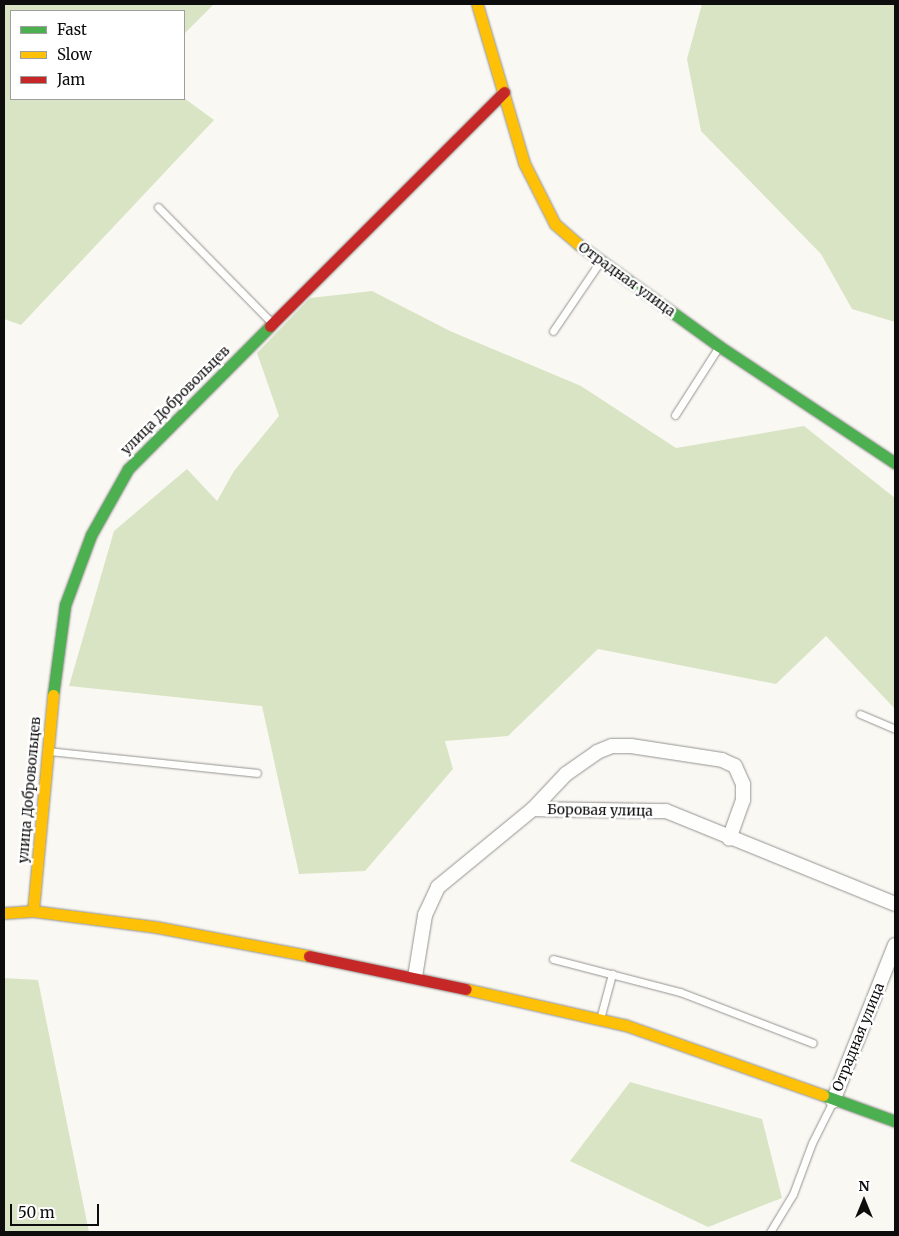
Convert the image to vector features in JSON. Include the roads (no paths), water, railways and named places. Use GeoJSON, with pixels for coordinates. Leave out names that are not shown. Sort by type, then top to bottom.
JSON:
{"type":"FeatureCollection","features":[{"type":"Feature","properties":{"kind":"street","name":"Отрадная улица"},"geometry":{"type":"LineString","coordinates":[[477,4],[524,163],[538,196],[555,224],[599,262],[719,346],[895,463]]}},
{"type":"Feature","properties":{"kind":"street","name":"улица Добровольцев"},"geometry":{"type":"LineString","coordinates":[[33,911],[48,751],[65,605],[91,535],[128,469],[504,92]]}},
{"type":"Feature","properties":{"kind":"street"},"geometry":{"type":"LineString","coordinates":[[533,809],[566,774],[597,752],[612,746],[640,747],[722,760],[735,766],[743,784],[742,800],[729,838]]}},
{"type":"Feature","properties":{"kind":"street","name":"Боровая улица"},"geometry":{"type":"LineString","coordinates":[[415,977],[425,915],[438,887],[533,809],[666,811],[895,904]]}},
{"type":"Feature","properties":{"kind":"street"},"geometry":{"type":"LineString","coordinates":[[4,913],[33,911],[156,927],[415,977],[600,1019],[625,1025],[833,1102],[895,1121]]}},
{"type":"Feature","properties":{"kind":"street","name":"Отрадная улица"},"geometry":{"type":"LineString","coordinates":[[833,1102],[895,945]]}},
{"type":"Feature","properties":{"kind":"lane"},"geometry":{"type":"LineString","coordinates":[[158,207],[272,323]]}},
{"type":"Feature","properties":{"kind":"lane"},"geometry":{"type":"LineString","coordinates":[[554,331],[599,262]]}},
{"type":"Feature","properties":{"kind":"lane"},"geometry":{"type":"LineString","coordinates":[[675,415],[719,346]]}},
{"type":"Feature","properties":{"kind":"lane"},"geometry":{"type":"LineString","coordinates":[[860,714],[895,729]]}},
{"type":"Feature","properties":{"kind":"lane"},"geometry":{"type":"LineString","coordinates":[[48,751],[257,772]]}},
{"type":"Feature","properties":{"kind":"lane"},"geometry":{"type":"LineString","coordinates":[[553,959],[680,992],[813,1043]]}},
{"type":"Feature","properties":{"kind":"lane"},"geometry":{"type":"LineString","coordinates":[[600,1019],[612,974]]}},
{"type":"Feature","properties":{"kind":"lane"},"geometry":{"type":"LineString","coordinates":[[770,1232],[793,1194],[812,1143],[833,1102]]}}]}
